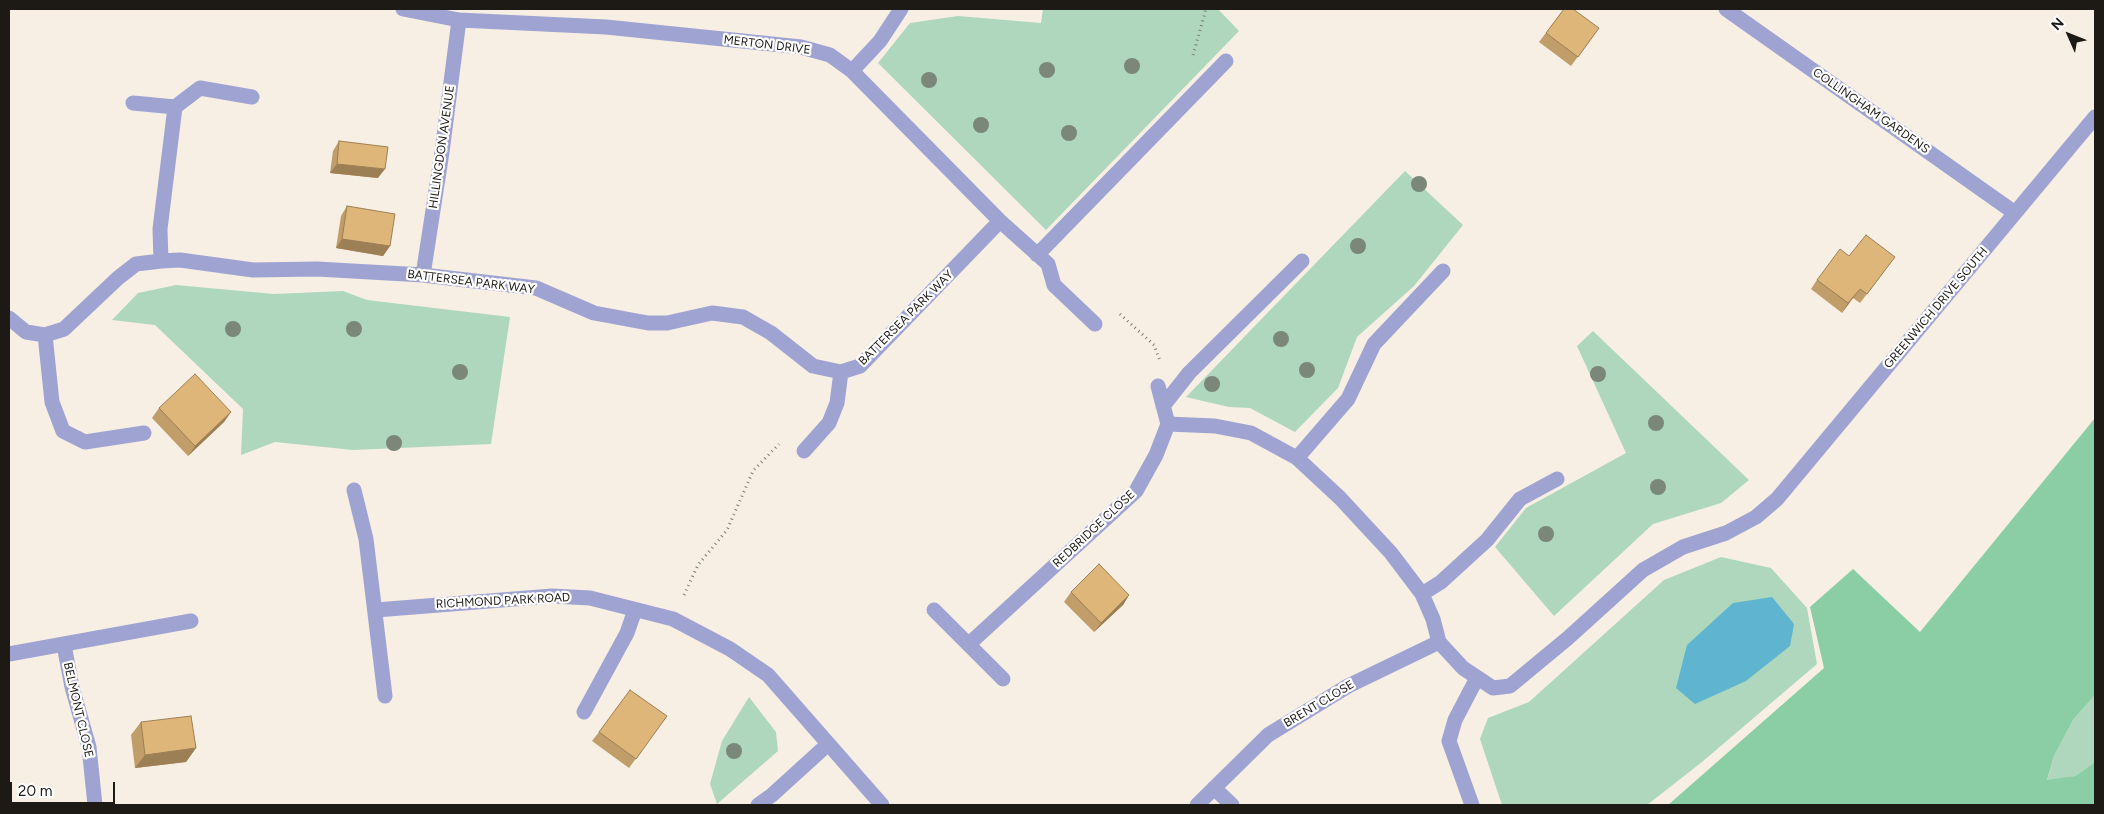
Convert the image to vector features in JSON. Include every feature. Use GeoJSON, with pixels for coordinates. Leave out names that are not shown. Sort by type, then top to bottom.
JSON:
{"type":"FeatureCollection","features":[{"type":"Feature","properties":{"kind":"street","name":"MERTON DRIVE"},"geometry":{"type":"LineString","coordinates":[[403,9],[459,20],[606,27],[801,47],[830,55],[852,71],[1000,221],[1042,260]]}},
{"type":"Feature","properties":{"kind":"street"},"geometry":{"type":"LineString","coordinates":[[852,71],[880,41],[901,9]]}},
{"type":"Feature","properties":{"kind":"street","name":"COLLINGHAM GARDENS"},"geometry":{"type":"LineString","coordinates":[[1726,9],[2015,213]]}},
{"type":"Feature","properties":{"kind":"street","name":"HILLINGDON AVENUE"},"geometry":{"type":"LineString","coordinates":[[423,275],[442,152],[459,20]]}},
{"type":"Feature","properties":{"kind":"street"},"geometry":{"type":"LineString","coordinates":[[1095,324],[1054,285],[1042,260],[1226,61]]}},
{"type":"Feature","properties":{"kind":"street"},"geometry":{"type":"LineString","coordinates":[[133,103],[175,107],[200,88],[252,97]]}},
{"type":"Feature","properties":{"kind":"street"},"geometry":{"type":"LineString","coordinates":[[161,260],[160,229],[175,107]]}},
{"type":"Feature","properties":{"kind":"street","name":"GREENWICH DRIVE SOUTH"},"geometry":{"type":"LineString","coordinates":[[1439,642],[1463,668],[1493,688],[1510,686],[1568,638],[1643,570],[1683,547],[1726,533],[1756,517],[1777,499],[2095,118]]}},
{"type":"Feature","properties":{"kind":"street","name":"BATTERSEA PARK WAY"},"geometry":{"type":"LineString","coordinates":[[45,335],[64,328],[136,264],[161,260],[180,260],[253,270],[317,269],[423,275],[536,288],[594,313],[648,322],[667,323],[712,313],[743,317],[771,333],[813,366],[841,372],[860,366],[1000,221]]}},
{"type":"Feature","properties":{"kind":"street"},"geometry":{"type":"LineString","coordinates":[[1163,406],[1189,372],[1302,261]]}},
{"type":"Feature","properties":{"kind":"street"},"geometry":{"type":"LineString","coordinates":[[1297,458],[1348,399],[1374,344],[1443,271]]}},
{"type":"Feature","properties":{"kind":"street"},"geometry":{"type":"LineString","coordinates":[[10,323],[26,332],[45,335],[52,402],[63,431],[85,442],[144,433]]}},
{"type":"Feature","properties":{"kind":"street"},"geometry":{"type":"LineString","coordinates":[[804,451],[830,423],[841,372]]}},
{"type":"Feature","properties":{"kind":"street"},"geometry":{"type":"LineString","coordinates":[[1158,386],[1168,424],[1216,426],[1251,432],[1297,458],[1340,498],[1391,553],[1422,594],[1439,642]]}},
{"type":"Feature","properties":{"kind":"street","name":"REDBRIDGE CLOSE"},"geometry":{"type":"LineString","coordinates":[[969,644],[1136,491],[1156,455],[1168,424]]}},
{"type":"Feature","properties":{"kind":"street"},"geometry":{"type":"LineString","coordinates":[[1422,594],[1441,582],[1487,540],[1520,499],[1557,479]]}},
{"type":"Feature","properties":{"kind":"street"},"geometry":{"type":"LineString","coordinates":[[354,490],[366,539],[385,696]]}},
{"type":"Feature","properties":{"kind":"street","name":"RICHMOND PARK ROAD"},"geometry":{"type":"LineString","coordinates":[[376,610],[552,596],[590,598],[673,619],[730,649],[768,675],[827,745],[882,805]]}},
{"type":"Feature","properties":{"kind":"street"},"geometry":{"type":"LineString","coordinates":[[584,712],[627,633],[635,610]]}},
{"type":"Feature","properties":{"kind":"street"},"geometry":{"type":"LineString","coordinates":[[934,610],[1003,679]]}},
{"type":"Feature","properties":{"kind":"street","name":"BELMONT CLOSE"},"geometry":{"type":"LineString","coordinates":[[9,654],[191,621]]}},
{"type":"Feature","properties":{"kind":"street","name":"BRENT CLOSE"},"geometry":{"type":"LineString","coordinates":[[1196,805],[1268,735],[1348,686],[1439,642]]}},
{"type":"Feature","properties":{"kind":"street","name":"BELMONT CLOSE"},"geometry":{"type":"LineString","coordinates":[[64,645],[72,687],[89,747],[95,805]]}},
{"type":"Feature","properties":{"kind":"street"},"geometry":{"type":"LineString","coordinates":[[1472,805],[1449,741],[1455,720],[1477,678]]}},
{"type":"Feature","properties":{"kind":"street"},"geometry":{"type":"LineString","coordinates":[[758,805],[772,796],[827,745]]}},
{"type":"Feature","properties":{"kind":"street"},"geometry":{"type":"LineString","coordinates":[[1214,788],[1232,805]]}},
{"type":"Feature","properties":{"kind":"path"},"geometry":{"type":"LineString","coordinates":[[673,619],[698,565],[728,530],[753,471],[779,443]]}},
{"type":"Feature","properties":{"kind":"green space"},"geometry":{"type":"Polygon","coordinates":[[[1043,9],[1218,9],[1239,31],[1046,230],[878,63],[910,23],[958,16],[1041,23],[1043,9]]]}},
{"type":"Feature","properties":{"kind":"green space"},"geometry":{"type":"Polygon","coordinates":[[[1405,171],[1463,225],[1414,286],[1357,337],[1338,388],[1295,432],[1250,408],[1229,407],[1186,397],[1405,171]]]}},
{"type":"Feature","properties":{"kind":"green space"},"geometry":{"type":"Polygon","coordinates":[[[176,285],[274,294],[343,291],[367,300],[510,317],[491,444],[353,450],[275,442],[241,455],[243,409],[155,325],[112,320],[138,293],[176,285]]]}},
{"type":"Feature","properties":{"kind":"green space"},"geometry":{"type":"Polygon","coordinates":[[[1593,331],[1749,480],[1721,503],[1653,524],[1554,616],[1495,547],[1526,508],[1626,453],[1577,346],[1593,331]]]}},
{"type":"Feature","properties":{"kind":"green space"},"geometry":{"type":"Polygon","coordinates":[[[2095,418],[2095,695],[2073,720],[2054,756],[2047,780],[2075,776],[2095,762],[2095,805],[1668,805],[1824,668],[1810,607],[1853,569],[1920,632],[2095,418]]]}},
{"type":"Feature","properties":{"kind":"green space"},"geometry":{"type":"Polygon","coordinates":[[[1721,557],[1771,568],[1807,608],[1817,664],[1702,762],[1647,805],[1502,805],[1480,739],[1488,718],[1529,702],[1664,580],[1721,557]]]}},
{"type":"Feature","properties":{"kind":"green space"},"geometry":{"type":"Polygon","coordinates":[[[2095,695],[2095,762],[2075,776],[2047,781],[2054,756],[2073,720],[2095,695]]]}},
{"type":"Feature","properties":{"kind":"green space"},"geometry":{"type":"Polygon","coordinates":[[[749,697],[776,732],[778,751],[717,804],[710,784],[722,741],[749,697]]]}},
{"type":"Feature","properties":{"kind":"water"},"geometry":{"type":"Polygon","coordinates":[[[1772,597],[1794,624],[1790,646],[1746,681],[1695,704],[1676,688],[1687,645],[1733,603],[1772,597]]]}},
{"type":"Feature","properties":{"kind":"building"},"geometry":{"type":"Polygon","coordinates":[[[1564,9],[1573,9],[1599,28],[1578,57],[1546,33],[1564,9]]]}},
{"type":"Feature","properties":{"kind":"building"},"geometry":{"type":"Polygon","coordinates":[[[339,141],[388,147],[385,169],[337,164],[339,141]]]}},
{"type":"Feature","properties":{"kind":"building"},"geometry":{"type":"Polygon","coordinates":[[[347,206],[395,214],[390,246],[342,239],[347,206]]]}},
{"type":"Feature","properties":{"kind":"building"},"geometry":{"type":"Polygon","coordinates":[[[1866,235],[1895,257],[1867,294],[1860,289],[1848,303],[1817,280],[1840,249],[1849,256],[1866,235]]]}},
{"type":"Feature","properties":{"kind":"building"},"geometry":{"type":"Polygon","coordinates":[[[195,374],[231,412],[195,446],[159,408],[195,374]]]}},
{"type":"Feature","properties":{"kind":"building"},"geometry":{"type":"Polygon","coordinates":[[[1099,564],[1129,595],[1101,623],[1071,592],[1099,564]]]}},
{"type":"Feature","properties":{"kind":"building"},"geometry":{"type":"Polygon","coordinates":[[[630,690],[667,716],[636,759],[599,732],[630,690]]]}},
{"type":"Feature","properties":{"kind":"building"},"geometry":{"type":"Polygon","coordinates":[[[191,716],[196,748],[145,755],[141,722],[191,716]]]}}]}
